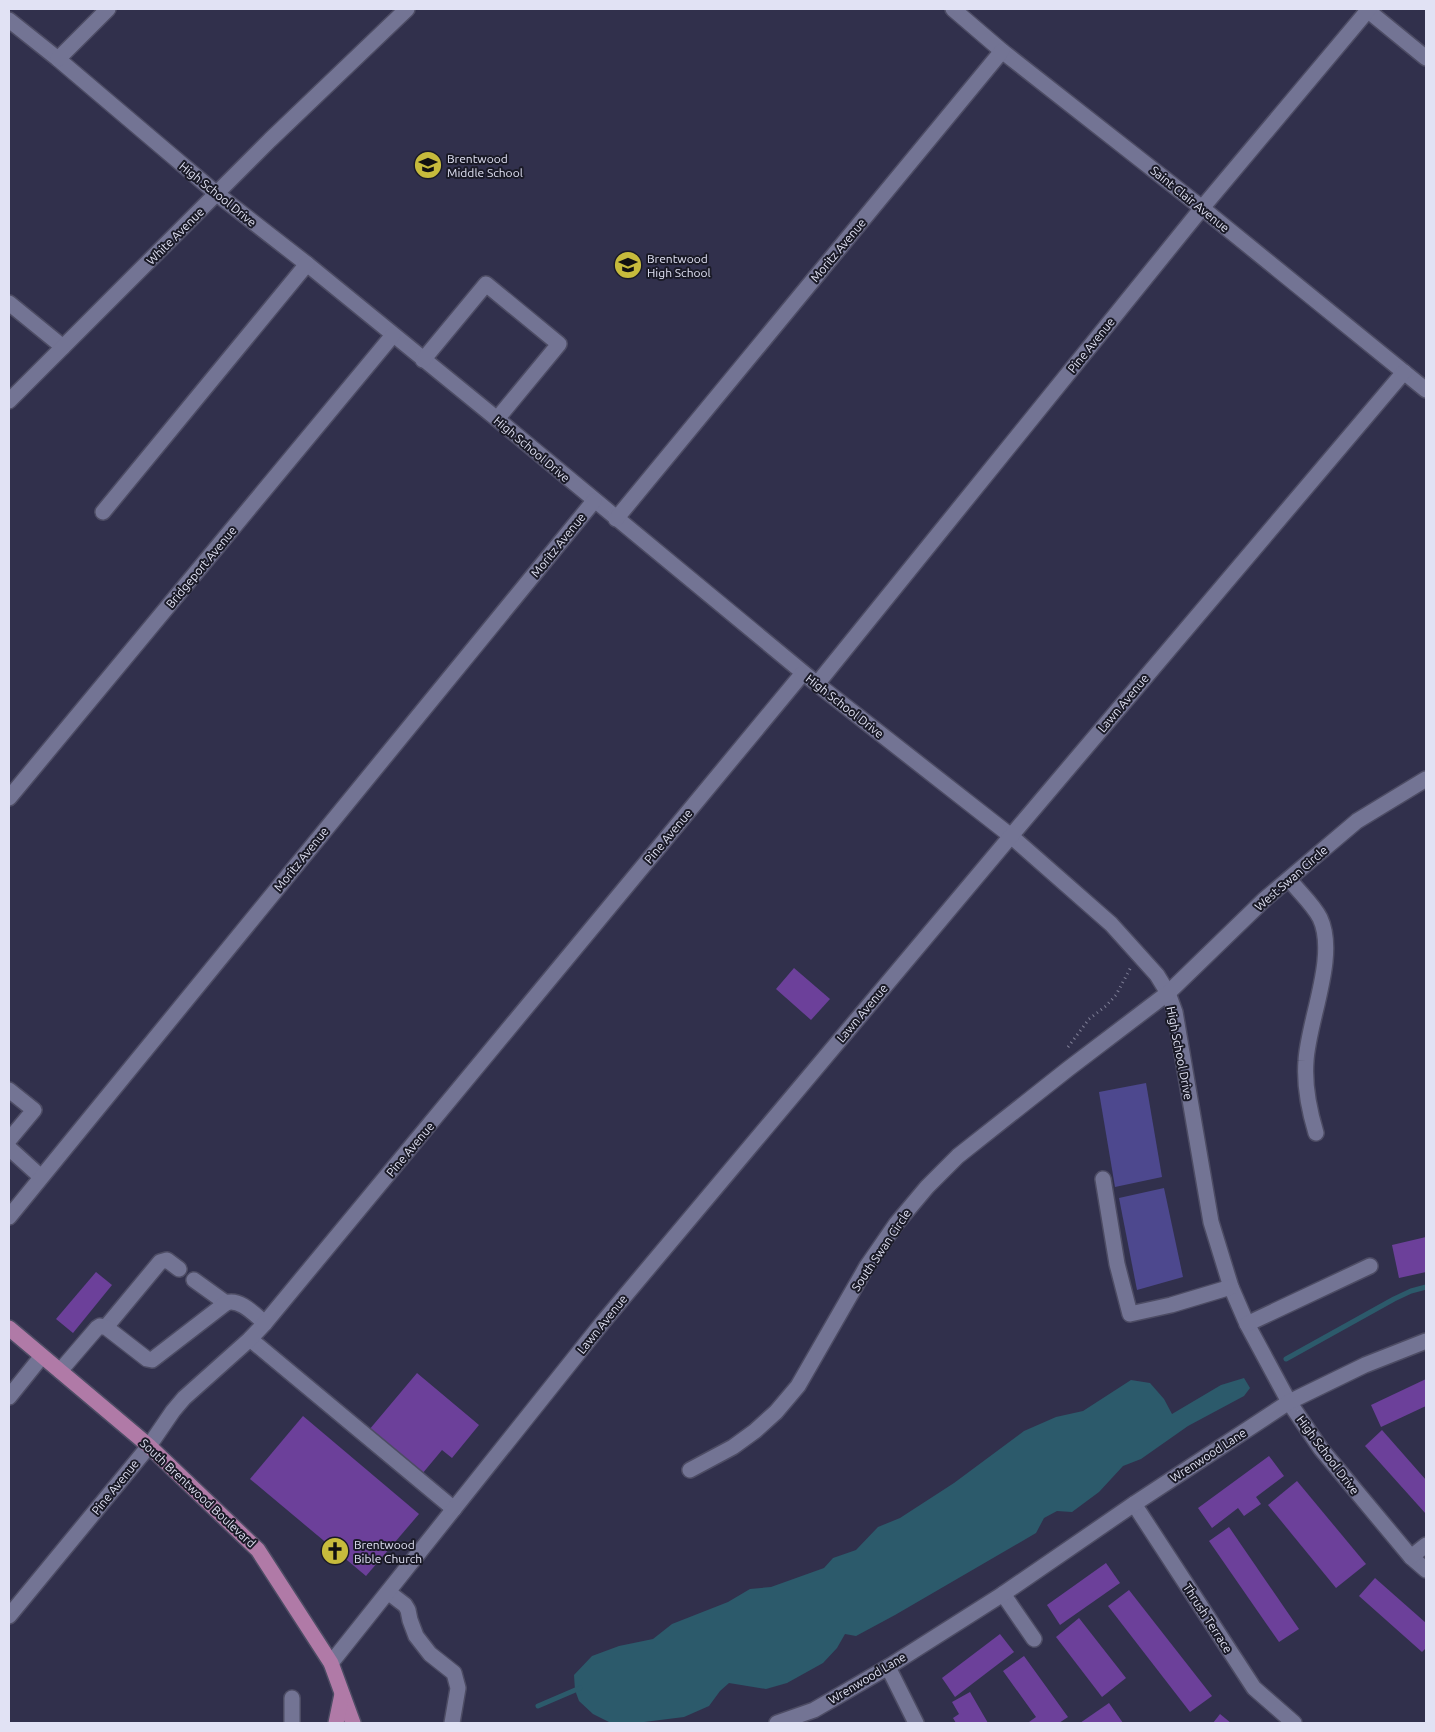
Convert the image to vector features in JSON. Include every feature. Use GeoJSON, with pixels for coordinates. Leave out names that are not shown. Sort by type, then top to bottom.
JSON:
{"type":"FeatureCollection","features":[{"type":"Feature","properties":{"kind":"main road","name":"South Brentwood Boulevard"},"geometry":{"type":"LineString","coordinates":[[9,1328],[149,1446],[258,1550],[331,1663],[353,1723]]}},
{"type":"Feature","properties":{"kind":"main road"},"geometry":{"type":"LineString","coordinates":[[336,1723],[342,1692]]}},
{"type":"Feature","properties":{"kind":"street"},"geometry":{"type":"LineString","coordinates":[[58,59],[108,9]]}},
{"type":"Feature","properties":{"kind":"street","name":"White Avenue"},"geometry":{"type":"LineString","coordinates":[[9,401],[270,140],[407,9]]}},
{"type":"Feature","properties":{"kind":"street","name":"Saint Clair Avenue"},"geometry":{"type":"LineString","coordinates":[[953,9],[1002,51],[1202,208],[1426,390]]}},
{"type":"Feature","properties":{"kind":"street"},"geometry":{"type":"LineString","coordinates":[[1368,9],[1426,58]]}},
{"type":"Feature","properties":{"kind":"street","name":"Pine Avenue"},"geometry":{"type":"LineString","coordinates":[[816,684],[1202,208],[1368,9]]}},
{"type":"Feature","properties":{"kind":"street","name":"High School Drive"},"geometry":{"type":"LineString","coordinates":[[9,20],[58,59],[217,194],[307,264],[497,419],[816,684],[1011,836],[1111,924],[1157,975],[1168,993],[1175,1012],[1211,1222],[1231,1287],[1247,1324],[1289,1402],[1321,1449],[1410,1557],[1426,1570]]}},
{"type":"Feature","properties":{"kind":"street","name":"Moritz Avenue"},"geometry":{"type":"LineString","coordinates":[[616,519],[1002,51]]}},
{"type":"Feature","properties":{"kind":"street"},"geometry":{"type":"LineString","coordinates":[[103,512],[307,264]]}},
{"type":"Feature","properties":{"kind":"street"},"geometry":{"type":"LineString","coordinates":[[423,360],[486,284],[559,344],[497,419]]}},
{"type":"Feature","properties":{"kind":"street"},"geometry":{"type":"LineString","coordinates":[[9,302],[63,347]]}},
{"type":"Feature","properties":{"kind":"street","name":"Bridgeport Avenue"},"geometry":{"type":"LineString","coordinates":[[9,798],[393,335]]}},
{"type":"Feature","properties":{"kind":"street","name":"Lawn Avenue"},"geometry":{"type":"LineString","coordinates":[[331,1663],[603,1322],[1404,372]]}},
{"type":"Feature","properties":{"kind":"street","name":"Moritz Avenue"},"geometry":{"type":"LineString","coordinates":[[9,1217],[594,501]]}},
{"type":"Feature","properties":{"kind":"street","name":"Pine Avenue"},"geometry":{"type":"LineString","coordinates":[[9,1616],[149,1446],[173,1410],[265,1323],[803,673]]}},
{"type":"Feature","properties":{"kind":"street","name":"West Swan Circle"},"geometry":{"type":"LineString","coordinates":[[1168,993],[1265,899],[1357,822],[1426,778]]}},
{"type":"Feature","properties":{"kind":"street"},"geometry":{"type":"LineString","coordinates":[[1289,879],[1312,906],[1320,919],[1326,942],[1325,961],[1311,1024],[1306,1061],[1306,1087],[1316,1133]]}},
{"type":"Feature","properties":{"kind":"street","name":"South Swan Circle"},"geometry":{"type":"LineString","coordinates":[[690,1470],[733,1446],[755,1431],[776,1412],[798,1386],[872,1259],[896,1224],[927,1187],[958,1156],[1168,993]]}},
{"type":"Feature","properties":{"kind":"street"},"geometry":{"type":"LineString","coordinates":[[9,1090],[34,1110],[9,1140]]}},
{"type":"Feature","properties":{"kind":"street"},"geometry":{"type":"LineString","coordinates":[[9,1148],[41,1177]]}},
{"type":"Feature","properties":{"kind":"street"},"geometry":{"type":"LineString","coordinates":[[1103,1179],[1117,1264],[1130,1314],[1171,1305],[1231,1287]]}},
{"type":"Feature","properties":{"kind":"street"},"geometry":{"type":"LineString","coordinates":[[106,1327],[160,1262],[167,1260],[179,1269]]}},
{"type":"Feature","properties":{"kind":"street"},"geometry":{"type":"LineString","coordinates":[[1247,1324],[1370,1266]]}},
{"type":"Feature","properties":{"kind":"street"},"geometry":{"type":"LineString","coordinates":[[194,1280],[226,1303]]}},
{"type":"Feature","properties":{"kind":"street"},"geometry":{"type":"LineString","coordinates":[[60,1372],[100,1326],[106,1327],[147,1359],[152,1360],[226,1303],[230,1302],[241,1305],[265,1323]]}},
{"type":"Feature","properties":{"kind":"street"},"geometry":{"type":"LineString","coordinates":[[250,1339],[454,1509]]}},
{"type":"Feature","properties":{"kind":"street","name":"Wrenwood Lane"},"geometry":{"type":"LineString","coordinates":[[777,1723],[814,1710],[888,1667],[1003,1594],[1134,1504],[1289,1402],[1365,1365],[1426,1341]]}},
{"type":"Feature","properties":{"kind":"street"},"geometry":{"type":"LineString","coordinates":[[9,1397],[42,1356]]}},
{"type":"Feature","properties":{"kind":"street","name":"Thrush Terrace"},"geometry":{"type":"LineString","coordinates":[[1134,1504],[1254,1688],[1294,1723]]}},
{"type":"Feature","properties":{"kind":"street"},"geometry":{"type":"LineString","coordinates":[[1410,1557],[1426,1545]]}},
{"type":"Feature","properties":{"kind":"street"},"geometry":{"type":"LineString","coordinates":[[388,1592],[408,1610],[416,1636],[430,1654],[454,1673],[458,1688],[452,1723]]}},
{"type":"Feature","properties":{"kind":"street"},"geometry":{"type":"LineString","coordinates":[[1003,1594],[1034,1639]]}},
{"type":"Feature","properties":{"kind":"street"},"geometry":{"type":"LineString","coordinates":[[888,1667],[916,1723]]}},
{"type":"Feature","properties":{"kind":"street"},"geometry":{"type":"LineString","coordinates":[[292,1698],[292,1723]]}},
{"type":"Feature","properties":{"kind":"path"},"geometry":{"type":"LineString","coordinates":[[1068,1069],[1065,1057],[1066,1050],[1090,1019],[1116,996],[1124,984],[1137,953]]}},
{"type":"Feature","properties":{"kind":"shaded area"},"geometry":{"type":"Polygon","coordinates":[[[1146,1083],[1162,1177],[1115,1187],[1099,1092],[1146,1083]]]}},
{"type":"Feature","properties":{"kind":"shaded area"},"geometry":{"type":"Polygon","coordinates":[[[1164,1188],[1183,1277],[1137,1290],[1119,1198],[1164,1188]]]}},
{"type":"Feature","properties":{"kind":"water"},"geometry":{"type":"Polygon","coordinates":[[[1244,1378],[1250,1388],[1244,1396],[1188,1426],[1141,1459],[1123,1466],[1099,1492],[1072,1512],[1057,1511],[1044,1518],[1036,1533],[895,1615],[856,1636],[845,1634],[837,1648],[823,1663],[787,1683],[766,1689],[729,1683],[720,1691],[709,1706],[684,1717],[636,1723],[611,1723],[593,1714],[579,1701],[575,1690],[574,1675],[592,1656],[619,1646],[653,1639],[672,1624],[728,1602],[750,1589],[771,1587],[824,1568],[833,1558],[856,1550],[878,1527],[900,1518],[954,1483],[1024,1431],[1056,1417],[1083,1411],[1131,1380],[1150,1383],[1164,1399],[1172,1414],[1221,1385],[1244,1378]]]}},
{"type":"Feature","properties":{"kind":"building"},"geometry":{"type":"Polygon","coordinates":[[[794,968],[830,999],[811,1020],[776,989],[794,968]]]}},
{"type":"Feature","properties":{"kind":"building"},"geometry":{"type":"Polygon","coordinates":[[[1426,1237],[1426,1272],[1399,1278],[1392,1245],[1426,1237]]]}},
{"type":"Feature","properties":{"kind":"building"},"geometry":{"type":"Polygon","coordinates":[[[96,1272],[112,1285],[73,1333],[56,1319],[96,1272]]]}},
{"type":"Feature","properties":{"kind":"building"},"geometry":{"type":"Polygon","coordinates":[[[417,1373],[479,1425],[452,1458],[442,1450],[422,1474],[369,1430],[417,1373]]]}},
{"type":"Feature","properties":{"kind":"building"},"geometry":{"type":"Polygon","coordinates":[[[1426,1379],[1426,1406],[1381,1427],[1371,1405],[1426,1379]]]}},
{"type":"Feature","properties":{"kind":"building"},"geometry":{"type":"Polygon","coordinates":[[[303,1416],[419,1514],[366,1576],[250,1479],[303,1416]]]}},
{"type":"Feature","properties":{"kind":"building"},"geometry":{"type":"Polygon","coordinates":[[[1382,1430],[1426,1480],[1426,1514],[1365,1446],[1382,1430]]]}},
{"type":"Feature","properties":{"kind":"building"},"geometry":{"type":"Polygon","coordinates":[[[1269,1456],[1284,1476],[1256,1497],[1261,1504],[1244,1516],[1238,1508],[1212,1528],[1198,1508],[1269,1456]]]}},
{"type":"Feature","properties":{"kind":"building"},"geometry":{"type":"Polygon","coordinates":[[[1297,1481],[1366,1564],[1336,1588],[1268,1505],[1297,1481]]]}},
{"type":"Feature","properties":{"kind":"building"},"geometry":{"type":"Polygon","coordinates":[[[1229,1527],[1299,1629],[1279,1642],[1209,1541],[1229,1527]]]}},
{"type":"Feature","properties":{"kind":"building"},"geometry":{"type":"Polygon","coordinates":[[[1106,1563],[1120,1583],[1060,1625],[1047,1605],[1106,1563]]]}},
{"type":"Feature","properties":{"kind":"building"},"geometry":{"type":"Polygon","coordinates":[[[1375,1578],[1426,1623],[1426,1648],[1422,1652],[1359,1596],[1375,1578]]]}},
{"type":"Feature","properties":{"kind":"building"},"geometry":{"type":"Polygon","coordinates":[[[1129,1590],[1212,1696],[1190,1712],[1108,1606],[1129,1590]]]}},
{"type":"Feature","properties":{"kind":"building"},"geometry":{"type":"Polygon","coordinates":[[[1079,1618],[1126,1678],[1102,1697],[1056,1637],[1079,1618]]]}},
{"type":"Feature","properties":{"kind":"building"},"geometry":{"type":"Polygon","coordinates":[[[1000,1634],[1014,1652],[955,1697],[942,1678],[1000,1634]]]}},
{"type":"Feature","properties":{"kind":"building"},"geometry":{"type":"Polygon","coordinates":[[[1024,1656],[1068,1717],[1059,1723],[1029,1722],[1036,1717],[1003,1671],[1024,1656]]]}},
{"type":"Feature","properties":{"kind":"building"},"geometry":{"type":"Polygon","coordinates":[[[970,1692],[988,1723],[956,1723],[953,1718],[959,1714],[952,1702],[970,1692]]]}},
{"type":"Feature","properties":{"kind":"building"},"geometry":{"type":"Polygon","coordinates":[[[1109,1703],[1123,1723],[1080,1723],[1109,1703]]]}},
{"type":"Feature","properties":{"kind":"building"},"geometry":{"type":"Polygon","coordinates":[[[1220,1714],[1231,1723],[1213,1723],[1220,1714]]]}},
{"type":"Feature","properties":{"kind":"waterway"},"geometry":{"type":"LineString","coordinates":[[1286,1359],[1394,1299],[1411,1291],[1426,1287]]}},
{"type":"Feature","properties":{"kind":"waterway"},"geometry":{"type":"LineString","coordinates":[[538,1706],[580,1688]]}},
{"type":"Feature","properties":{"kind":"place","name":"Brentwood Middle School"},"geometry":{"type":"Point","coordinates":[428,165]}},
{"type":"Feature","properties":{"kind":"place","name":"Brentwood High School"},"geometry":{"type":"Point","coordinates":[628,265]}},
{"type":"Feature","properties":{"kind":"place","name":"Brentwood Bible Church"},"geometry":{"type":"Point","coordinates":[335,1551]}}]}
